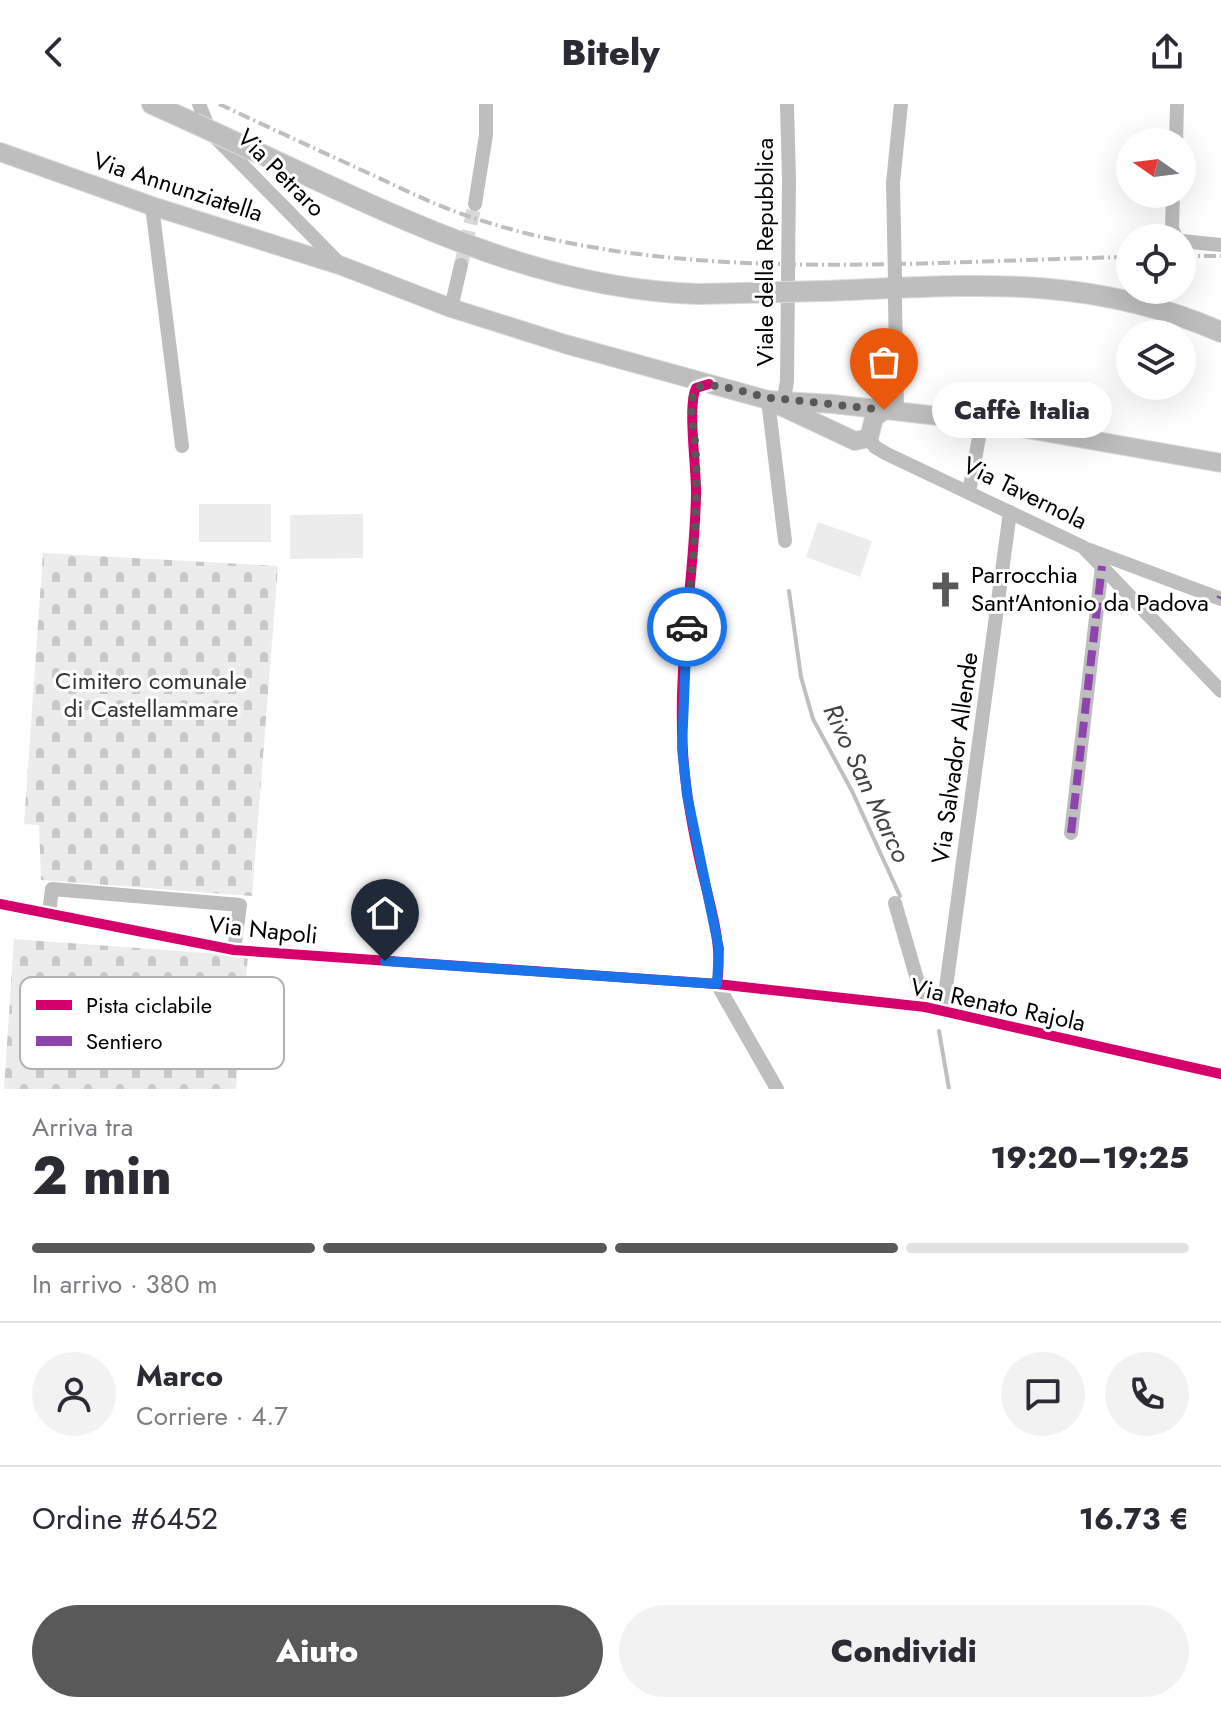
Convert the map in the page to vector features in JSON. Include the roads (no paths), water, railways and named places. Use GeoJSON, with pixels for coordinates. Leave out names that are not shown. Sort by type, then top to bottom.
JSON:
{"type":"FeatureCollection","features":[{"type":"Feature","properties":{"kind":"highway"},"geometry":{"type":"LineString","coordinates":[[152,104],[196,114],[250,149],[395,216],[471,247],[580,278],[637,289],[699,294],[1004,285],[1075,291],[1130,301],[1218,331]]}},
{"type":"Feature","properties":{"kind":"main road","name":"Via Annunziatella"},"geometry":{"type":"LineString","coordinates":[[0,152],[152,206],[342,266]]}},
{"type":"Feature","properties":{"kind":"main road"},"geometry":{"type":"LineString","coordinates":[[342,266],[451,308],[669,373],[776,400],[982,421],[1221,463]]}},
{"type":"Feature","properties":{"kind":"main road","name":"Via Tavernola"},"geometry":{"type":"LineString","coordinates":[[776,400],[855,441],[869,438]]}},
{"type":"Feature","properties":{"kind":"main road"},"geometry":{"type":"LineString","coordinates":[[826,428],[823,412],[833,404]]}},
{"type":"Feature","properties":{"kind":"main road"},"geometry":{"type":"LineString","coordinates":[[869,438],[880,412]]}},
{"type":"Feature","properties":{"kind":"street"},"geometry":{"type":"LineString","coordinates":[[475,204],[486,135],[486,104]]}},
{"type":"Feature","properties":{"kind":"street","name":"Viale della Repubblica"},"geometry":{"type":"LineString","coordinates":[[776,400],[787,381],[787,104]]}},
{"type":"Feature","properties":{"kind":"street"},"geometry":{"type":"LineString","coordinates":[[895,278],[893,183],[901,104]]}},
{"type":"Feature","properties":{"kind":"street"},"geometry":{"type":"LineString","coordinates":[[1176,128],[1177,104]]}},
{"type":"Feature","properties":{"kind":"street","name":"Via Petraro"},"geometry":{"type":"LineString","coordinates":[[196,114],[223,146],[342,266]]}},
{"type":"Feature","properties":{"kind":"street"},"geometry":{"type":"LineString","coordinates":[[152,206],[182,446]]}},
{"type":"Feature","properties":{"kind":"street"},"geometry":{"type":"LineString","coordinates":[[1196,242],[1221,245]]}},
{"type":"Feature","properties":{"kind":"street"},"geometry":{"type":"LineString","coordinates":[[451,308],[461,265]]}},
{"type":"Feature","properties":{"kind":"street"},"geometry":{"type":"LineString","coordinates":[[880,412],[895,299]]}},
{"type":"Feature","properties":{"kind":"street"},"geometry":{"type":"LineString","coordinates":[[669,373],[691,404],[695,442],[696,497],[682,748],[687,795],[719,949],[717,984],[777,1089]]}},
{"type":"Feature","properties":{"kind":"street"},"geometry":{"type":"LineString","coordinates":[[691,404],[696,388],[709,384]]}},
{"type":"Feature","properties":{"kind":"street"},"geometry":{"type":"LineString","coordinates":[[776,400],[785,541]]}},
{"type":"Feature","properties":{"kind":"street"},"geometry":{"type":"LineString","coordinates":[[969,492],[982,421]]}},
{"type":"Feature","properties":{"kind":"street","name":"Via Tavernola"},"geometry":{"type":"LineString","coordinates":[[869,438],[875,447],[887,454],[1083,547],[1221,691]]}},
{"type":"Feature","properties":{"kind":"street","name":"Via Salvador Allende"},"geometry":{"type":"LineString","coordinates":[[943,1010],[1010,512]]}},
{"type":"Feature","properties":{"kind":"street"},"geometry":{"type":"LineString","coordinates":[[1083,547],[1221,599]]}},
{"type":"Feature","properties":{"kind":"street"},"geometry":{"type":"LineString","coordinates":[[1071,833],[1102,566]]}},
{"type":"Feature","properties":{"kind":"street"},"geometry":{"type":"LineString","coordinates":[[49,913],[52,889],[240,905],[234,950]]}},
{"type":"Feature","properties":{"kind":"street"},"geometry":{"type":"LineString","coordinates":[[895,903],[925,1007]]}},
{"type":"Feature","properties":{"kind":"street","name":"Via Napoli"},"geometry":{"type":"LineString","coordinates":[[0,904],[234,950],[717,984]]}},
{"type":"Feature","properties":{"kind":"street","name":"Via Renato Rajola"},"geometry":{"type":"LineString","coordinates":[[717,984],[943,1010],[1221,1074]]}},
{"type":"Feature","properties":{"kind":"waterway","name":"Rivo San Marco"},"geometry":{"type":"LineString","coordinates":[[789,591],[801,677],[813,719],[852,791],[900,896]]}},
{"type":"Feature","properties":{"kind":"waterway","name":"Rivo San Marco"},"geometry":{"type":"LineString","coordinates":[[939,1031],[949,1089]]}},
{"type":"Feature","properties":{"kind":"tunnel"},"geometry":{"type":"LineString","coordinates":[[461,265],[475,204]]}},
{"type":"Feature","properties":{"kind":"railway"},"geometry":{"type":"LineString","coordinates":[[219,104],[450,210],[541,237],[623,252],[707,261],[793,264],[1116,257]]}},
{"type":"Feature","properties":{"kind":"railway"},"geometry":{"type":"LineString","coordinates":[[1196,256],[1221,256]]}},
{"type":"Feature","properties":{"kind":"place","name":"Caffè Italia"},"geometry":{"type":"Point","coordinates":[884,410]}},
{"type":"Feature","properties":{"kind":"place","name":"Parrocchia Sant'Antonio da Padova"},"geometry":{"type":"Point","coordinates":[945,589]}},
{"type":"Feature","properties":{"kind":"park label","name":"Cimitero comunale di Castellammare"},"geometry":{"type":"Point","coordinates":[151,695]}}]}
